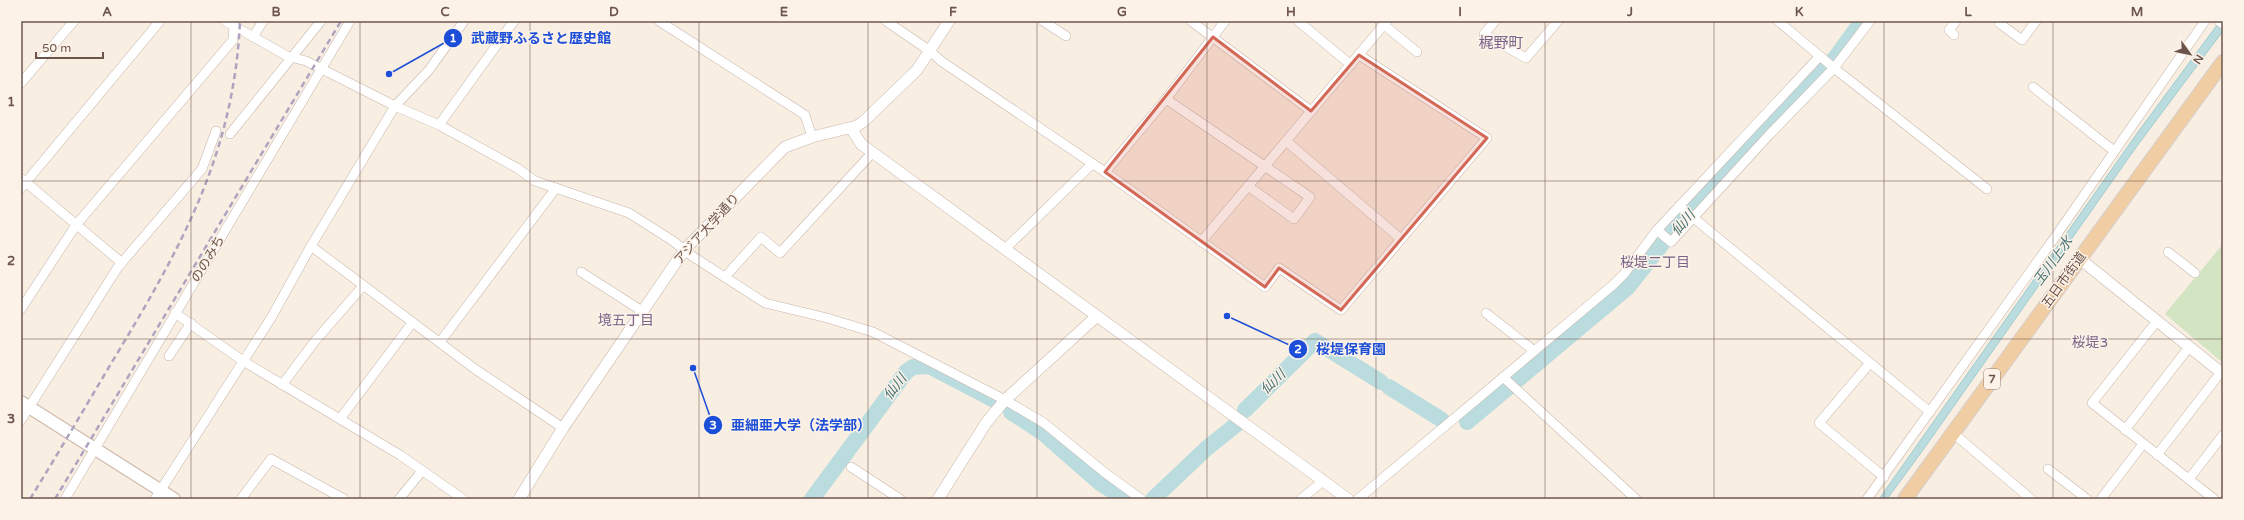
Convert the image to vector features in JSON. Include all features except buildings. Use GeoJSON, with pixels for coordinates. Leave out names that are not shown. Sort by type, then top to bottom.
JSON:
{"type":"FeatureCollection","features":[{"type":"Feature","properties":{"kind":"main road","name":"五日市街道"},"geometry":{"type":"LineString","coordinates":[[1905,499],[2223,62]]}},
{"type":"Feature","properties":{"kind":"main road"},"geometry":{"type":"LineString","coordinates":[[25,404],[95,449],[157,494],[174,499]]}},
{"type":"Feature","properties":{"kind":"street"},"geometry":{"type":"LineString","coordinates":[[21,83],[74,21]]}},
{"type":"Feature","properties":{"kind":"street"},"geometry":{"type":"LineString","coordinates":[[122,263],[22,182],[160,21]]}},
{"type":"Feature","properties":{"kind":"street"},"geometry":{"type":"LineString","coordinates":[[225,21],[287,56],[291,56],[322,69],[395,106],[439,125],[517,168],[535,181],[629,213],[765,303],[827,318],[873,332],[1004,400],[1044,423],[1104,472],[1142,499]]}},
{"type":"Feature","properties":{"kind":"street"},"geometry":{"type":"LineString","coordinates":[[253,37],[263,21]]}},
{"type":"Feature","properties":{"kind":"street"},"geometry":{"type":"LineString","coordinates":[[230,134],[320,21]]}},
{"type":"Feature","properties":{"kind":"street","name":"ののみち"},"geometry":{"type":"LineString","coordinates":[[65,499],[350,21]]}},
{"type":"Feature","properties":{"kind":"street"},"geometry":{"type":"LineString","coordinates":[[157,494],[271,318],[311,246],[395,106],[429,70],[464,21]]}},
{"type":"Feature","properties":{"kind":"street"},"geometry":{"type":"LineString","coordinates":[[439,125],[514,21]]}},
{"type":"Feature","properties":{"kind":"street"},"geometry":{"type":"LineString","coordinates":[[659,21],[805,115],[812,137]]}},
{"type":"Feature","properties":{"kind":"street"},"geometry":{"type":"LineString","coordinates":[[886,21],[930,51],[941,61],[1105,172],[1265,287],[1279,268],[1341,310],[1487,138],[1359,55]]}},
{"type":"Feature","properties":{"kind":"street","name":"アジア大学通り"},"geometry":{"type":"LineString","coordinates":[[519,499],[564,428],[685,249],[780,151],[792,144],[812,137],[851,128],[864,121],[917,70],[949,21]]}},
{"type":"Feature","properties":{"kind":"street"},"geometry":{"type":"LineString","coordinates":[[1043,21],[1066,36]]}},
{"type":"Feature","properties":{"kind":"street"},"geometry":{"type":"LineString","coordinates":[[1191,21],[1311,111]]}},
{"type":"Feature","properties":{"kind":"street"},"geometry":{"type":"LineString","coordinates":[[1105,172],[1166,99],[1224,21]]}},
{"type":"Feature","properties":{"kind":"street"},"geometry":{"type":"LineString","coordinates":[[1298,21],[1351,65]]}},
{"type":"Feature","properties":{"kind":"street"},"geometry":{"type":"LineString","coordinates":[[1495,21],[1484,34],[1526,58],[1558,21]]}},
{"type":"Feature","properties":{"kind":"street"},"geometry":{"type":"LineString","coordinates":[[1778,21],[1834,68],[1987,189]]}},
{"type":"Feature","properties":{"kind":"street"},"geometry":{"type":"LineString","coordinates":[[1789,30],[1793,21]]}},
{"type":"Feature","properties":{"kind":"street"},"geometry":{"type":"LineString","coordinates":[[1657,230],[1671,242],[1768,135],[1834,68],[1870,21]]}},
{"type":"Feature","properties":{"kind":"street"},"geometry":{"type":"LineString","coordinates":[[1954,35],[1948,30],[1956,21]]}},
{"type":"Feature","properties":{"kind":"street"},"geometry":{"type":"LineString","coordinates":[[1999,23],[2022,40],[2036,21]]}},
{"type":"Feature","properties":{"kind":"street"},"geometry":{"type":"LineString","coordinates":[[1867,499],[1930,412],[2205,21]]}},
{"type":"Feature","properties":{"kind":"street"},"geometry":{"type":"LineString","coordinates":[[1201,242],[1386,23],[1417,52]]}},
{"type":"Feature","properties":{"kind":"street"},"geometry":{"type":"LineString","coordinates":[[21,309],[76,225],[233,40],[234,26]]}},
{"type":"Feature","properties":{"kind":"street"},"geometry":{"type":"LineString","coordinates":[[1358,499],[1506,380],[1533,350],[1613,285],[1657,230],[1679,206],[1822,58]]}},
{"type":"Feature","properties":{"kind":"street"},"geometry":{"type":"LineString","coordinates":[[2033,88],[2114,151]]}},
{"type":"Feature","properties":{"kind":"street"},"geometry":{"type":"LineString","coordinates":[[1166,99],[1310,197],[1294,219],[1248,186]]}},
{"type":"Feature","properties":{"kind":"street"},"geometry":{"type":"LineString","coordinates":[[851,128],[857,140],[873,152],[1348,499]]}},
{"type":"Feature","properties":{"kind":"street"},"geometry":{"type":"LineString","coordinates":[[21,420],[25,404],[122,263],[202,169],[216,131]]}},
{"type":"Feature","properties":{"kind":"street"},"geometry":{"type":"LineString","coordinates":[[1286,141],[1401,239]]}},
{"type":"Feature","properties":{"kind":"street"},"geometry":{"type":"LineString","coordinates":[[725,277],[762,237],[780,253],[873,152]]}},
{"type":"Feature","properties":{"kind":"street"},"geometry":{"type":"LineString","coordinates":[[1005,249],[1092,164]]}},
{"type":"Feature","properties":{"kind":"street"},"geometry":{"type":"LineString","coordinates":[[440,342],[556,188]]}},
{"type":"Feature","properties":{"kind":"street"},"geometry":{"type":"LineString","coordinates":[[1679,206],[1930,412]]}},
{"type":"Feature","properties":{"kind":"street"},"geometry":{"type":"LineString","coordinates":[[311,246],[412,323],[475,368],[564,428]]}},
{"type":"Feature","properties":{"kind":"street"},"geometry":{"type":"LineString","coordinates":[[2168,252],[2195,273]]}},
{"type":"Feature","properties":{"kind":"street"},"geometry":{"type":"LineString","coordinates":[[2080,259],[2222,373],[2157,455]]}},
{"type":"Feature","properties":{"kind":"street"},"geometry":{"type":"LineString","coordinates":[[581,272],[642,311]]}},
{"type":"Feature","properties":{"kind":"street"},"geometry":{"type":"LineString","coordinates":[[282,385],[315,341],[363,286]]}},
{"type":"Feature","properties":{"kind":"street"},"geometry":{"type":"LineString","coordinates":[[175,313],[243,361],[340,419],[463,499]]}},
{"type":"Feature","properties":{"kind":"street"},"geometry":{"type":"LineString","coordinates":[[1486,313],[1533,350]]}},
{"type":"Feature","properties":{"kind":"street"},"geometry":{"type":"LineString","coordinates":[[938,499],[975,440],[1004,400],[1097,316]]}},
{"type":"Feature","properties":{"kind":"street"},"geometry":{"type":"LineString","coordinates":[[2157,321],[2092,403],[2214,499]]}},
{"type":"Feature","properties":{"kind":"street"},"geometry":{"type":"LineString","coordinates":[[170,356],[191,323]]}},
{"type":"Feature","properties":{"kind":"street"},"geometry":{"type":"LineString","coordinates":[[340,419],[412,323]]}},
{"type":"Feature","properties":{"kind":"street"},"geometry":{"type":"LineString","coordinates":[[2125,430],[2190,346]]}},
{"type":"Feature","properties":{"kind":"street"},"geometry":{"type":"LineString","coordinates":[[1870,363],[1819,423],[1884,477]]}},
{"type":"Feature","properties":{"kind":"street"},"geometry":{"type":"LineString","coordinates":[[1506,380],[1636,499]]}},
{"type":"Feature","properties":{"kind":"street"},"geometry":{"type":"LineString","coordinates":[[1953,433],[2031,499]]}},
{"type":"Feature","properties":{"kind":"street"},"geometry":{"type":"LineString","coordinates":[[2189,479],[2223,435]]}},
{"type":"Feature","properties":{"kind":"street"},"geometry":{"type":"LineString","coordinates":[[2101,499],[2143,444]]}},
{"type":"Feature","properties":{"kind":"street"},"geometry":{"type":"LineString","coordinates":[[242,499],[271,459],[344,499]]}},
{"type":"Feature","properties":{"kind":"street"},"geometry":{"type":"LineString","coordinates":[[851,467],[900,499]]}},
{"type":"Feature","properties":{"kind":"street"},"geometry":{"type":"LineString","coordinates":[[2048,470],[2087,499]]}},
{"type":"Feature","properties":{"kind":"street"},"geometry":{"type":"LineString","coordinates":[[399,499],[422,471]]}},
{"type":"Feature","properties":{"kind":"street"},"geometry":{"type":"LineString","coordinates":[[1301,499],[1323,481]]}},
{"type":"Feature","properties":{"kind":"street"},"geometry":{"type":"LineString","coordinates":[[2197,499],[2204,491]]}},
{"type":"Feature","properties":{"kind":"highlighted area"},"geometry":{"type":"Polygon","coordinates":[[[1213,37],[1311,111],[1359,55],[1487,138],[1341,310],[1279,268],[1265,287],[1105,172],[1213,37]]]}},
{"type":"Feature","properties":{"kind":"green space"},"geometry":{"type":"Polygon","coordinates":[[[2223,244],[2223,363],[2165,314],[2223,244]]]}},
{"type":"Feature","properties":{"kind":"water","name":"玉川上水"},"geometry":{"type":"Polygon","coordinates":[[[2220,21],[2223,21],[2223,31],[2137,146],[1887,499],[1879,499],[2138,132],[2220,21]]]}},
{"type":"Feature","properties":{"kind":"waterway","name":"仙川"},"geometry":{"type":"LineString","coordinates":[[1467,422],[1628,287],[1662,244],[1736,161],[1836,57],[1862,21]]}},
{"type":"Feature","properties":{"kind":"waterway","name":"仙川"},"geometry":{"type":"LineString","coordinates":[[1245,410],[1315,341],[1381,382]]}},
{"type":"Feature","properties":{"kind":"waterway","name":"仙川"},"geometry":{"type":"LineString","coordinates":[[812,499],[906,372],[913,367],[929,366],[994,400]]}},
{"type":"Feature","properties":{"kind":"waterway","name":"仙川"},"geometry":{"type":"LineString","coordinates":[[1389,387],[1442,420]]}},
{"type":"Feature","properties":{"kind":"waterway","name":"仙川"},"geometry":{"type":"LineString","coordinates":[[1011,412],[1043,433],[1100,483],[1125,499]]}},
{"type":"Feature","properties":{"kind":"waterway","name":"仙川"},"geometry":{"type":"LineString","coordinates":[[1153,499],[1207,448],[1237,424]]}},
{"type":"Feature","properties":{"kind":"railway"},"geometry":{"type":"LineString","coordinates":[[30,499],[162,276],[200,197],[215,156],[227,114],[236,69],[240,21]]}},
{"type":"Feature","properties":{"kind":"railway"},"geometry":{"type":"LineString","coordinates":[[55,499],[341,21]]}},
{"type":"Feature","properties":{"kind":"place","name":"武蔵野ふるさと歴史館"},"geometry":{"type":"Point","coordinates":[389,74]}},
{"type":"Feature","properties":{"kind":"place","name":"桜堤保育園"},"geometry":{"type":"Point","coordinates":[1227,316]}},
{"type":"Feature","properties":{"kind":"place","name":"亜細亜大学（法学部）"},"geometry":{"type":"Point","coordinates":[693,368]}},
{"type":"Feature","properties":{"kind":"district","name":"梶野町"},"geometry":{"type":"Point","coordinates":[1501,43]}},
{"type":"Feature","properties":{"kind":"district","name":"桜堤二丁目"},"geometry":{"type":"Point","coordinates":[1655,262]}},
{"type":"Feature","properties":{"kind":"district","name":"境五丁目"},"geometry":{"type":"Point","coordinates":[626,320]}},
{"type":"Feature","properties":{"kind":"district","name":"桜堤3"},"geometry":{"type":"Point","coordinates":[2090,342]}}]}
